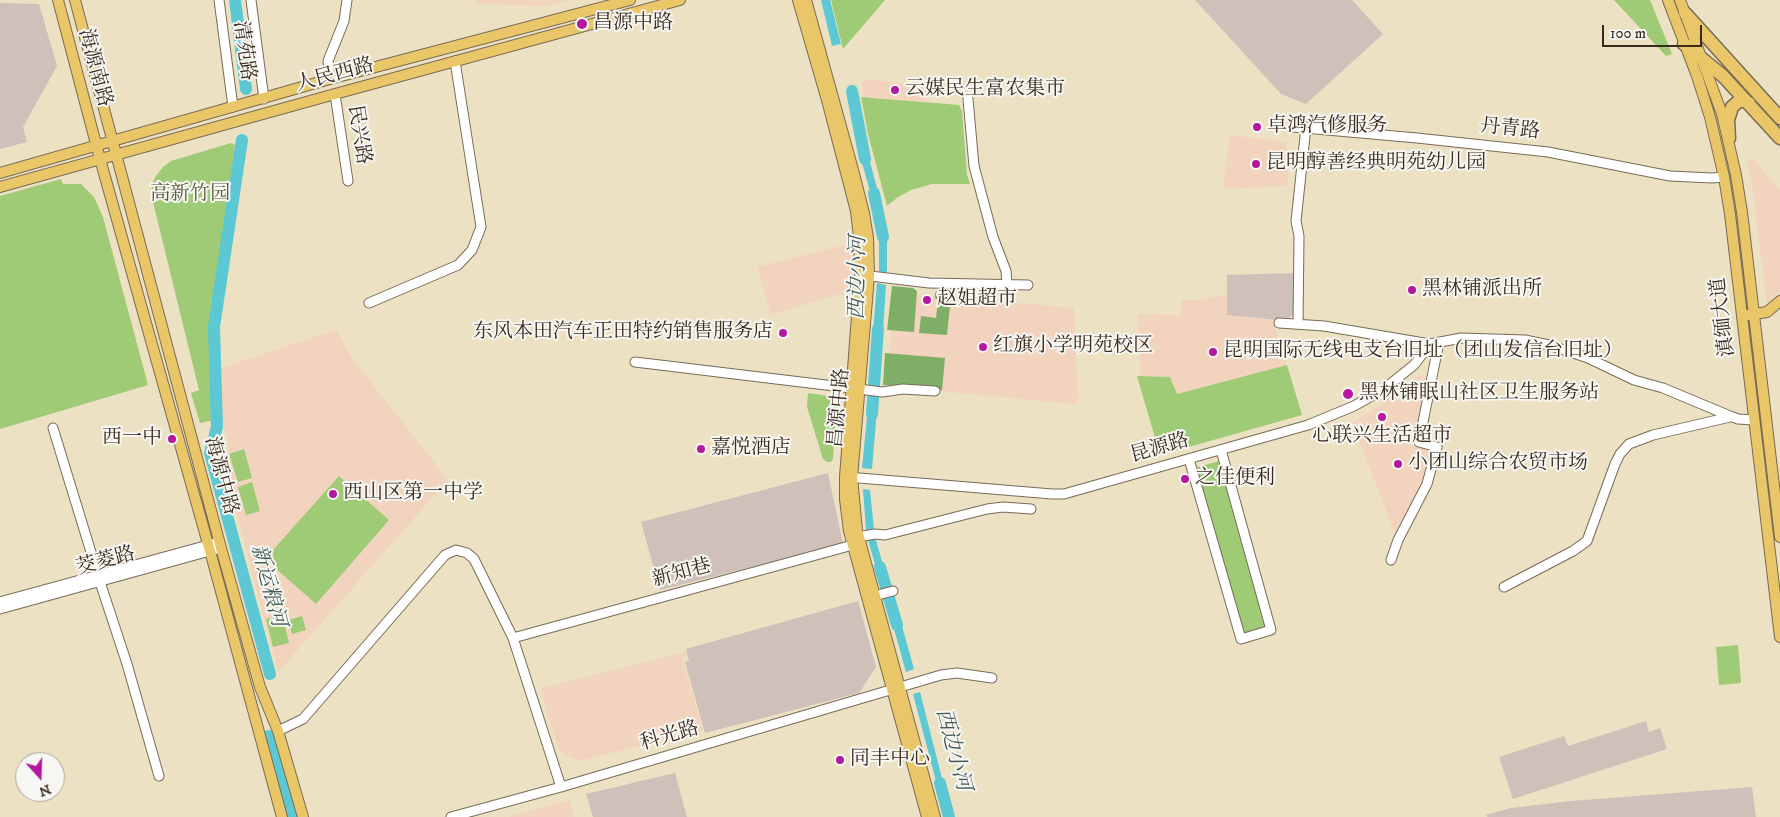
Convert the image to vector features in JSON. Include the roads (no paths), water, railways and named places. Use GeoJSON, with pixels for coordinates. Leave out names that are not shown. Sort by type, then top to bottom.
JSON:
{"type":"FeatureCollection","features":[{"type":"Feature","properties":{"kind":"highway"},"geometry":{"type":"LineString","coordinates":[[1686,13],[1780,118]]}},
{"type":"Feature","properties":{"kind":"highway"},"geometry":{"type":"LineString","coordinates":[[1684,44],[1723,76],[1780,138]]}},
{"type":"Feature","properties":{"kind":"highway"},"geometry":{"type":"LineString","coordinates":[[1729,138],[1728,120],[1732,107],[1739,101],[1749,103]]}},
{"type":"Feature","properties":{"kind":"main road","name":"海源南路"},"geometry":{"type":"LineString","coordinates":[[58,0],[97,145]]}},
{"type":"Feature","properties":{"kind":"main road","name":"海源南路"},"geometry":{"type":"LineString","coordinates":[[75,0],[114,140]]}},
{"type":"Feature","properties":{"kind":"main road","name":"人民西路"},"geometry":{"type":"LineString","coordinates":[[0,173],[330,79],[630,0]]}},
{"type":"Feature","properties":{"kind":"main road","name":"人民西路"},"geometry":{"type":"LineString","coordinates":[[0,187],[680,0]]}},
{"type":"Feature","properties":{"kind":"main road","name":"昌源中路"},"geometry":{"type":"LineString","coordinates":[[798,0],[856,211],[860,258],[867,276]]}},
{"type":"Feature","properties":{"kind":"main road","name":"昌源中路"},"geometry":{"type":"LineString","coordinates":[[806,0],[864,213],[868,238],[867,276],[852,478],[845,500],[927,817]]}},
{"type":"Feature","properties":{"kind":"main road","name":"滇缅大道"},"geometry":{"type":"LineString","coordinates":[[1668,0],[1710,117],[1724,177],[1780,637]]}},
{"type":"Feature","properties":{"kind":"main road","name":"滇缅大道"},"geometry":{"type":"LineString","coordinates":[[1680,0],[1702,57],[1729,138],[1742,212],[1780,537]]}},
{"type":"Feature","properties":{"kind":"main road","name":"海源中路"},"geometry":{"type":"LineString","coordinates":[[114,140],[282,817]]}},
{"type":"Feature","properties":{"kind":"main road","name":"海源中路"},"geometry":{"type":"LineString","coordinates":[[97,145],[215,546],[260,686],[278,731],[303,817]]}},
{"type":"Feature","properties":{"kind":"main road"},"geometry":{"type":"LineString","coordinates":[[1741,316],[1767,312],[1780,301]]}},
{"type":"Feature","properties":{"kind":"main road","name":"昌源中路"},"geometry":{"type":"LineString","coordinates":[[855,541],[876,595],[895,689],[935,817]]}},
{"type":"Feature","properties":{"kind":"street","name":"清苑路"},"geometry":{"type":"LineString","coordinates":[[218,0],[233,107]]}},
{"type":"Feature","properties":{"kind":"street"},"geometry":{"type":"LineString","coordinates":[[251,0],[264,99]]}},
{"type":"Feature","properties":{"kind":"street"},"geometry":{"type":"LineString","coordinates":[[330,79],[328,61],[344,21],[347,0]]}},
{"type":"Feature","properties":{"kind":"street"},"geometry":{"type":"LineString","coordinates":[[369,303],[458,265],[472,250],[481,227],[455,61]]}},
{"type":"Feature","properties":{"kind":"street","name":"民兴路"},"geometry":{"type":"LineString","coordinates":[[334,94],[348,181]]}},
{"type":"Feature","properties":{"kind":"street"},"geometry":{"type":"LineString","coordinates":[[968,100],[974,166],[993,237],[1006,270],[1007,284]]}},
{"type":"Feature","properties":{"kind":"street","name":"丹青路"},"geometry":{"type":"LineString","coordinates":[[1293,127],[1548,152],[1670,176],[1724,177]]}},
{"type":"Feature","properties":{"kind":"street"},"geometry":{"type":"LineString","coordinates":[[1298,324],[1299,236],[1296,220],[1306,127]]}},
{"type":"Feature","properties":{"kind":"street"},"geometry":{"type":"LineString","coordinates":[[867,276],[929,283],[1028,285]]}},
{"type":"Feature","properties":{"kind":"street"},"geometry":{"type":"LineString","coordinates":[[1279,322],[1434,343],[1461,338],[1525,340],[1548,345],[1588,358],[1634,380],[1663,388],[1738,419],[1754,420]]}},
{"type":"Feature","properties":{"kind":"street"},"geometry":{"type":"LineString","coordinates":[[1391,560],[1398,540],[1427,484],[1437,447],[1419,442],[1434,343]]}},
{"type":"Feature","properties":{"kind":"street","name":"昆源路"},"geometry":{"type":"LineString","coordinates":[[852,478],[1058,494],[1308,425],[1354,406],[1384,389],[1414,365],[1434,343]]}},
{"type":"Feature","properties":{"kind":"street"},"geometry":{"type":"LineString","coordinates":[[635,362],[882,392],[904,389],[935,391]]}},
{"type":"Feature","properties":{"kind":"street"},"geometry":{"type":"LineString","coordinates":[[1504,587],[1573,551],[1587,541],[1615,464],[1620,454],[1629,444],[1653,435],[1730,416]]}},
{"type":"Feature","properties":{"kind":"street"},"geometry":{"type":"LineString","coordinates":[[53,428],[127,664],[158,776]]}},
{"type":"Feature","properties":{"kind":"street"},"geometry":{"type":"LineString","coordinates":[[1189,459],[1241,639],[1271,630],[1221,450]]}},
{"type":"Feature","properties":{"kind":"street","name":"新知巷"},"geometry":{"type":"LineString","coordinates":[[513,638],[875,534],[885,534],[996,507],[1030,509]]}},
{"type":"Feature","properties":{"kind":"street","name":"茭菱路"},"geometry":{"type":"LineString","coordinates":[[0,602],[99,578],[215,546]]}},
{"type":"Feature","properties":{"kind":"street"},"geometry":{"type":"LineString","coordinates":[[278,731],[303,719],[445,555],[456,550],[466,553],[474,559],[513,638],[561,787]]}},
{"type":"Feature","properties":{"kind":"street","name":"茭菱路"},"geometry":{"type":"LineString","coordinates":[[0,609],[99,578]]}},
{"type":"Feature","properties":{"kind":"street"},"geometry":{"type":"LineString","coordinates":[[876,595],[893,590]]}},
{"type":"Feature","properties":{"kind":"street","name":"科光路"},"geometry":{"type":"LineString","coordinates":[[450,817],[561,787],[941,675],[957,673],[992,678]]}},
{"type":"Feature","properties":{"kind":"water"},"geometry":{"type":"Polygon","coordinates":[[[821,0],[830,0],[841,44],[832,46],[821,0]]]}},
{"type":"Feature","properties":{"kind":"water"},"geometry":{"type":"Polygon","coordinates":[[[856,90],[863,131],[855,133],[848,92],[856,90]]]}},
{"type":"Feature","properties":{"kind":"water"},"geometry":{"type":"Polygon","coordinates":[[[865,143],[882,207],[875,209],[857,145],[865,143]]]}},
{"type":"Feature","properties":{"kind":"water"},"geometry":{"type":"Polygon","coordinates":[[[884,219],[887,240],[887,272],[879,272],[879,235],[876,222],[884,219]]]}},
{"type":"Feature","properties":{"kind":"water"},"geometry":{"type":"Polygon","coordinates":[[[877,283],[886,285],[882,346],[872,345],[877,283]]]}},
{"type":"Feature","properties":{"kind":"water"},"geometry":{"type":"Polygon","coordinates":[[[872,354],[881,354],[879,387],[869,387],[872,354]]]}},
{"type":"Feature","properties":{"kind":"water"},"geometry":{"type":"Polygon","coordinates":[[[869,397],[878,398],[872,469],[862,468],[869,397]]]}},
{"type":"Feature","properties":{"kind":"water"},"geometry":{"type":"Polygon","coordinates":[[[863,489],[870,490],[874,529],[866,530],[863,489]]]}},
{"type":"Feature","properties":{"kind":"water"},"geometry":{"type":"Polygon","coordinates":[[[868,540],[876,540],[888,583],[881,585],[868,540]]]}},
{"type":"Feature","properties":{"kind":"water"},"geometry":{"type":"Polygon","coordinates":[[[897,608],[914,669],[906,672],[889,611],[897,608]]]}},
{"type":"Feature","properties":{"kind":"water"},"geometry":{"type":"Polygon","coordinates":[[[920,692],[947,798],[941,800],[913,694],[920,692]]]}},
{"type":"Feature","properties":{"kind":"waterway"},"geometry":{"type":"LineString","coordinates":[[235,0],[246,89]]}},
{"type":"Feature","properties":{"kind":"waterway","name":"西边小河"},"geometry":{"type":"LineString","coordinates":[[852,91],[865,159]]}},
{"type":"Feature","properties":{"kind":"waterway"},"geometry":{"type":"LineString","coordinates":[[242,140],[214,327],[217,427],[210,453],[270,674]]}},
{"type":"Feature","properties":{"kind":"waterway","name":"西边小河"},"geometry":{"type":"LineString","coordinates":[[874,193],[883,237]]}},
{"type":"Feature","properties":{"kind":"waterway","name":"西边小河"},"geometry":{"type":"LineString","coordinates":[[872,414],[878,329]]}},
{"type":"Feature","properties":{"kind":"waterway","name":"西边小河"},"geometry":{"type":"LineString","coordinates":[[880,567],[897,625]]}},
{"type":"Feature","properties":{"kind":"waterway","name":"新运粮河"},"geometry":{"type":"LineString","coordinates":[[269,736],[292,817]]}},
{"type":"Feature","properties":{"kind":"waterway","name":"西边小河"},"geometry":{"type":"LineString","coordinates":[[940,783],[949,817]]}},
{"type":"Feature","properties":{"kind":"place","name":"昌源中路"},"geometry":{"type":"Point","coordinates":[582,24]}},
{"type":"Feature","properties":{"kind":"place","name":"云媒民生富农集市"},"geometry":{"type":"Point","coordinates":[895,90]}},
{"type":"Feature","properties":{"kind":"place","name":"卓鸿汽修服务"},"geometry":{"type":"Point","coordinates":[1257,127]}},
{"type":"Feature","properties":{"kind":"place","name":"昆明醇善经典明苑幼儿园"},"geometry":{"type":"Point","coordinates":[1256,164]}},
{"type":"Feature","properties":{"kind":"place","name":"黑林铺派出所"},"geometry":{"type":"Point","coordinates":[1412,290]}},
{"type":"Feature","properties":{"kind":"place","name":"赵姐超市"},"geometry":{"type":"Point","coordinates":[927,300]}},
{"type":"Feature","properties":{"kind":"place","name":"东风本田汽车正田特约销售服务店"},"geometry":{"type":"Point","coordinates":[783,333]}},
{"type":"Feature","properties":{"kind":"place","name":"红旗小学明苑校区"},"geometry":{"type":"Point","coordinates":[983,347]}},
{"type":"Feature","properties":{"kind":"place","name":"昆明国际无线电支台旧址（团山发信台旧址）"},"geometry":{"type":"Point","coordinates":[1213,352]}},
{"type":"Feature","properties":{"kind":"place","name":"黑林铺眠山社区卫生服务站"},"geometry":{"type":"Point","coordinates":[1348,394]}},
{"type":"Feature","properties":{"kind":"place","name":"心联兴生活超市"},"geometry":{"type":"Point","coordinates":[1382,417]}},
{"type":"Feature","properties":{"kind":"place","name":"西一中"},"geometry":{"type":"Point","coordinates":[172,439]}},
{"type":"Feature","properties":{"kind":"place","name":"嘉悦酒店"},"geometry":{"type":"Point","coordinates":[701,449]}},
{"type":"Feature","properties":{"kind":"place","name":"小团山综合农贸市场"},"geometry":{"type":"Point","coordinates":[1398,464]}},
{"type":"Feature","properties":{"kind":"place","name":"之佳便利"},"geometry":{"type":"Point","coordinates":[1185,479]}},
{"type":"Feature","properties":{"kind":"place","name":"西山区第一中学"},"geometry":{"type":"Point","coordinates":[333,494]}},
{"type":"Feature","properties":{"kind":"place","name":"同丰中心"},"geometry":{"type":"Point","coordinates":[840,760]}},
{"type":"Feature","properties":{"kind":"park label","name":"高新竹园"},"geometry":{"type":"Point","coordinates":[190,195]}}]}
